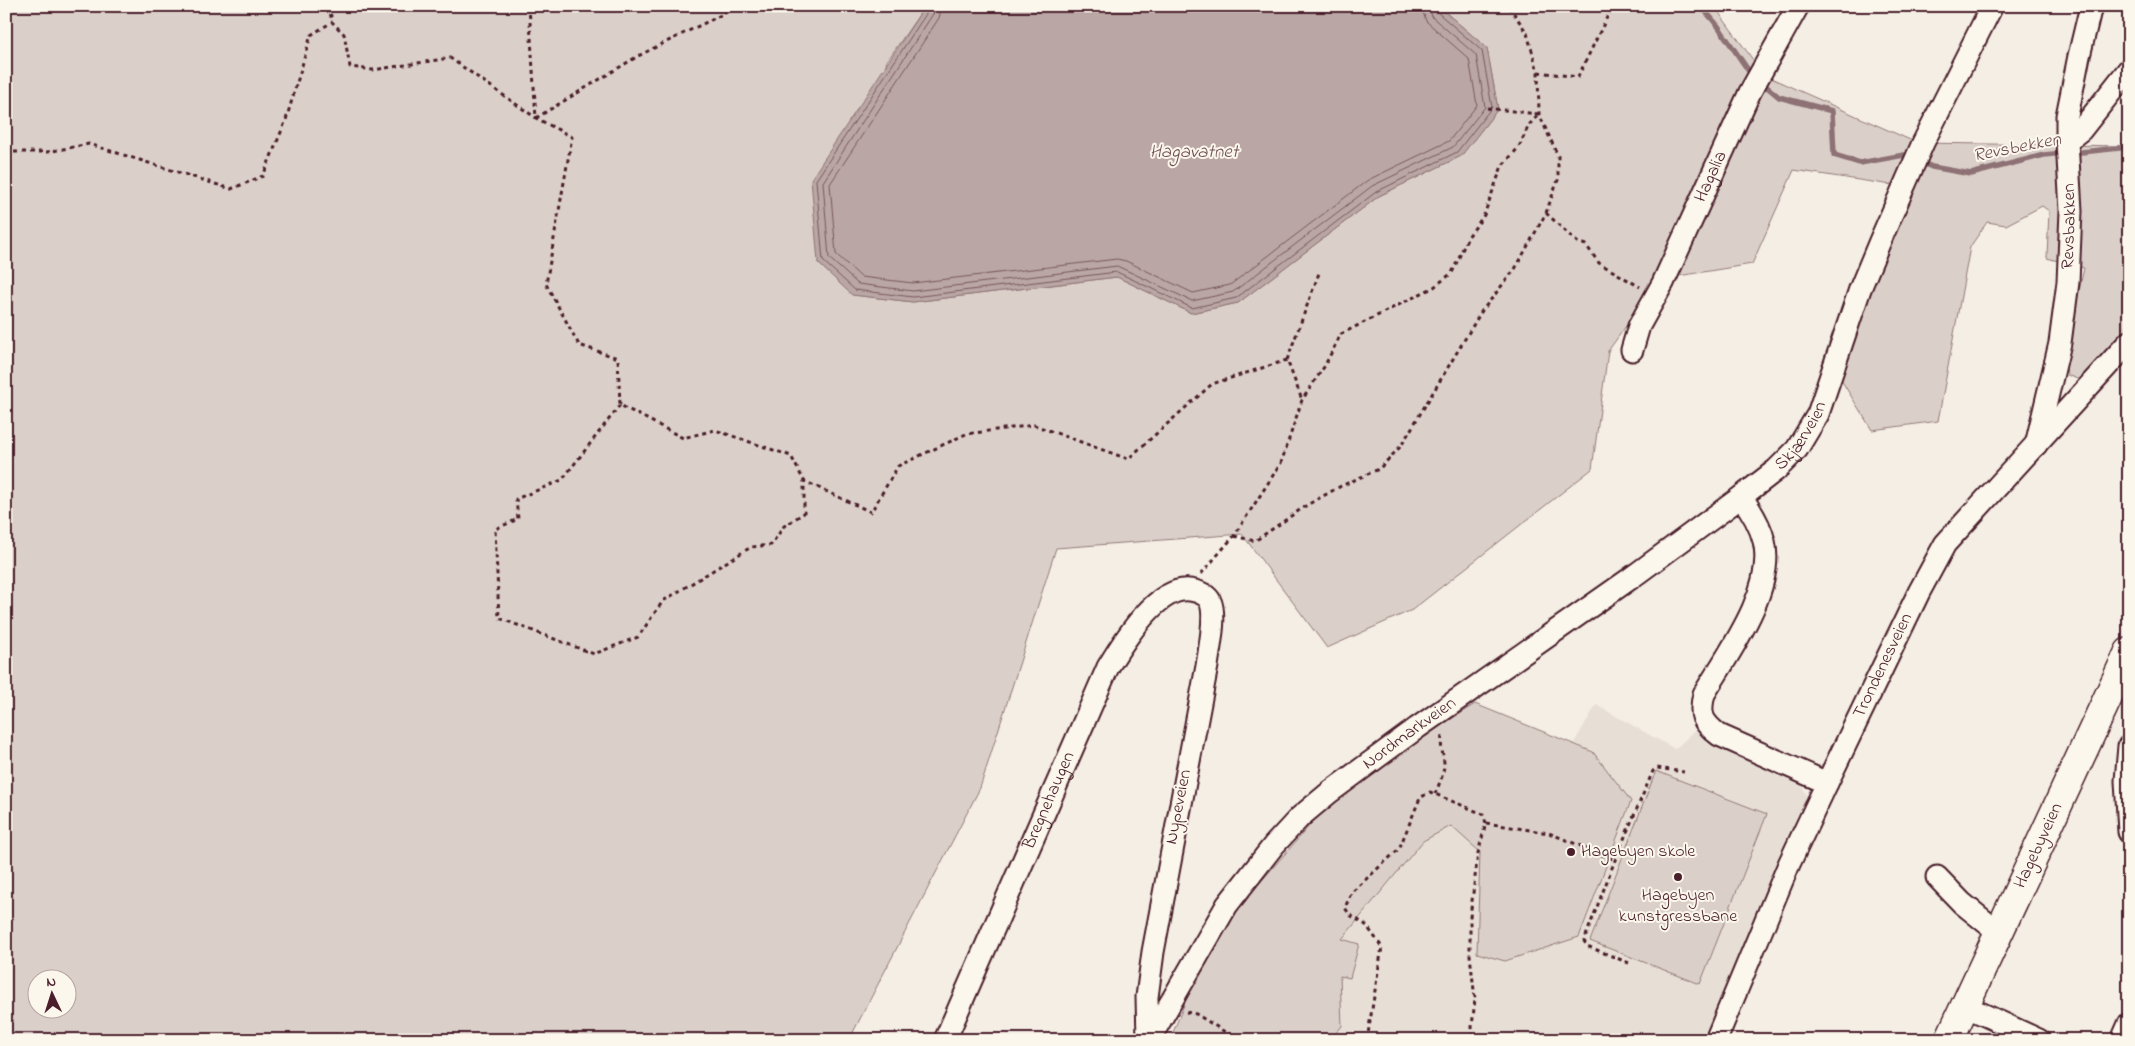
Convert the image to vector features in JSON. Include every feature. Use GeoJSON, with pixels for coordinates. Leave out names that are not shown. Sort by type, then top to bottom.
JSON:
{"type":"FeatureCollection","features":[{"type":"Feature","properties":{"kind":"main road","name":"Hagebyveien"},"geometry":{"type":"LineString","coordinates":[[1949,1040],[2128,657]]}},
{"type":"Feature","properties":{"kind":"street","name":"Hagalia"},"geometry":{"type":"LineString","coordinates":[[1632,350],[1639,326],[1655,296],[1750,92],[1798,6]]}},
{"type":"Feature","properties":{"kind":"street","name":"Skjærveien"},"geometry":{"type":"LineString","coordinates":[[1742,497],[1776,470],[1797,449],[1818,414],[1860,289],[1880,241],[1923,143],[1992,6]]}},
{"type":"Feature","properties":{"kind":"street","name":"Revsbakken"},"geometry":{"type":"LineString","coordinates":[[2036,445],[2060,343],[2068,282],[2071,211],[2066,141],[2070,96],[2091,6]]}},
{"type":"Feature","properties":{"kind":"street"},"geometry":{"type":"LineString","coordinates":[[2066,141],[2081,130],[2129,68]]}},
{"type":"Feature","properties":{"kind":"street","name":"Trondenesveien"},"geometry":{"type":"LineString","coordinates":[[1716,1040],[1786,873],[1827,784],[1911,608],[1945,544],[1972,512],[2036,445],[2129,342]]}},
{"type":"Feature","properties":{"kind":"street","name":"Nordmarkveien"},"geometry":{"type":"LineString","coordinates":[[1148,1040],[1168,1009],[1204,942],[1227,905],[1274,845],[1300,817],[1330,792],[1436,714],[1631,578],[1698,526],[1742,497]]}},
{"type":"Feature","properties":{"kind":"street"},"geometry":{"type":"LineString","coordinates":[[1742,497],[1757,523],[1764,542],[1764,580],[1744,624],[1704,694],[1702,716],[1707,726],[1719,735],[1827,784]]}},
{"type":"Feature","properties":{"kind":"street","name":"Bregnehaugen"},"geometry":{"type":"LineString","coordinates":[[946,1040],[1108,667],[1137,624],[1161,599],[1174,592],[1187,589]]}},
{"type":"Feature","properties":{"kind":"street","name":"Nypeveien"},"geometry":{"type":"LineString","coordinates":[[1148,1040],[1147,997],[1153,952],[1206,666],[1213,618],[1210,602],[1204,595],[1187,589]]}},
{"type":"Feature","properties":{"kind":"street"},"geometry":{"type":"LineString","coordinates":[[2129,746],[2126,781],[2129,832]]}},
{"type":"Feature","properties":{"kind":"street"},"geometry":{"type":"LineString","coordinates":[[1937,877],[1962,903],[1999,933]]}},
{"type":"Feature","properties":{"kind":"street"},"geometry":{"type":"LineString","coordinates":[[1965,1006],[2039,1040]]}},
{"type":"Feature","properties":{"kind":"street"},"geometry":{"type":"LineString","coordinates":[[2122,1040],[2129,1024]]}},
{"type":"Feature","properties":{"kind":"path"},"geometry":{"type":"LineString","coordinates":[[329,6],[332,22],[344,34],[350,67],[373,70],[450,58],[536,118],[572,137],[546,284],[579,344],[618,358],[620,405],[562,480],[516,499],[518,519],[495,529],[499,618],[594,654],[638,637],[663,601],[752,547],[772,545],[784,526],[804,514],[804,481],[791,456],[715,430],[683,438],[620,405]]}},
{"type":"Feature","properties":{"kind":"path"},"geometry":{"type":"LineString","coordinates":[[529,6],[536,118]]}},
{"type":"Feature","properties":{"kind":"path"},"geometry":{"type":"LineString","coordinates":[[536,118],[646,51],[739,6]]}},
{"type":"Feature","properties":{"kind":"path"},"geometry":{"type":"LineString","coordinates":[[1234,536],[1255,541],[1307,505],[1341,486],[1379,469],[1401,446],[1481,312],[1515,269],[1546,213],[1558,180],[1558,156],[1539,114],[1538,72],[1527,33],[1509,6]]}},
{"type":"Feature","properties":{"kind":"path"},"geometry":{"type":"LineString","coordinates":[[1538,72],[1578,77],[1609,13],[1615,6]]}},
{"type":"Feature","properties":{"kind":"path"},"geometry":{"type":"LineString","coordinates":[[6,152],[47,152],[89,144],[231,189],[263,176],[286,120],[311,35],[332,22]]}},
{"type":"Feature","properties":{"kind":"path"},"geometry":{"type":"LineString","coordinates":[[1487,108],[1539,114]]}},
{"type":"Feature","properties":{"kind":"path"},"geometry":{"type":"LineString","coordinates":[[1187,589],[1234,536],[1281,463],[1302,400],[1324,367],[1341,334],[1434,287],[1452,273],[1468,237],[1484,215],[1502,166],[1519,147],[1529,125],[1539,114]]}},
{"type":"Feature","properties":{"kind":"path"},"geometry":{"type":"LineString","coordinates":[[1546,213],[1577,242],[1586,246],[1599,263],[1655,296]]}},
{"type":"Feature","properties":{"kind":"path"},"geometry":{"type":"LineString","coordinates":[[1302,400],[1288,360],[1319,273]]}},
{"type":"Feature","properties":{"kind":"path"},"geometry":{"type":"LineString","coordinates":[[804,481],[871,512],[898,466],[966,434],[1034,425],[1128,459],[1212,384],[1288,360]]}},
{"type":"Feature","properties":{"kind":"path"},"geometry":{"type":"LineString","coordinates":[[1434,794],[1442,777],[1444,764],[1440,744],[1443,728],[1436,714]]}},
{"type":"Feature","properties":{"kind":"path"},"geometry":{"type":"LineString","coordinates":[[1629,963],[1586,946],[1584,941],[1615,860],[1653,771],[1657,768],[1684,772]]}},
{"type":"Feature","properties":{"kind":"path"},"geometry":{"type":"LineString","coordinates":[[1367,1040],[1382,947],[1366,925],[1350,915],[1345,908],[1352,894],[1399,849],[1420,798],[1430,792],[1484,814],[1486,823],[1478,853],[1470,917],[1470,955],[1475,999],[1472,1027],[1473,1040]]}},
{"type":"Feature","properties":{"kind":"path"},"geometry":{"type":"LineString","coordinates":[[1486,823],[1549,833],[1615,860]]}},
{"type":"Feature","properties":{"kind":"path"},"geometry":{"type":"LineString","coordinates":[[1168,1009],[1196,1014],[1238,1040]]}},
{"type":"Feature","properties":{"kind":"shaded area"},"geometry":{"type":"Polygon","coordinates":[[[6,6],[925,6],[887,61],[818,263],[853,295],[913,302],[1117,277],[1191,313],[1238,303],[1379,196],[1461,156],[1498,109],[1487,48],[1438,6],[1714,6],[1764,75],[1917,143],[2129,146],[2129,324],[2080,380],[2067,375],[2065,356],[2084,268],[2047,258],[2049,211],[2042,206],[2006,225],[1987,222],[1970,247],[1938,421],[1872,430],[1830,362],[1898,186],[1794,170],[1752,264],[1660,279],[1608,351],[1592,469],[1412,610],[1327,648],[1242,534],[1056,548],[980,788],[849,1040],[6,1040],[6,6]]]}},
{"type":"Feature","properties":{"kind":"shaded area"},"geometry":{"type":"Polygon","coordinates":[[[1475,704],[1593,752],[1631,801],[1579,937],[1505,961],[1477,953],[1480,852],[1451,826],[1423,841],[1342,939],[1359,944],[1350,978],[1340,976],[1342,1026],[1330,1040],[1170,1040],[1210,940],[1324,809],[1437,728],[1475,704]]]}},
{"type":"Feature","properties":{"kind":"shaded area","name":"Hagebyen skole"},"geometry":{"type":"Polygon","coordinates":[[[1596,705],[1675,749],[1700,726],[1799,779],[1807,796],[1807,801],[1708,1040],[1257,1040],[1411,781],[1557,772],[1596,705]]]}},
{"type":"Feature","properties":{"kind":"shaded area","name":"Hagebyen kunstgressbane"},"geometry":{"type":"Polygon","coordinates":[[[1656,771],[1767,814],[1700,984],[1590,941],[1656,771]]]}},
{"type":"Feature","properties":{"kind":"water","name":"Hagavatnet"},"geometry":{"type":"Polygon","coordinates":[[[925,6],[1438,6],[1487,48],[1498,109],[1461,156],[1379,196],[1238,303],[1191,313],[1117,277],[913,302],[852,295],[818,263],[811,179],[925,6]]]}},
{"type":"Feature","properties":{"kind":"waterway","name":"Revsbekken"},"geometry":{"type":"LineString","coordinates":[[1701,6],[1754,76]]}},
{"type":"Feature","properties":{"kind":"waterway","name":"Revsbekken"},"geometry":{"type":"LineString","coordinates":[[1761,82],[1779,97],[1832,111],[1834,155],[1860,163],[1904,155],[1932,167],[1971,174],[2044,155],[2063,153]]}},
{"type":"Feature","properties":{"kind":"waterway","name":"Revsbekken"},"geometry":{"type":"LineString","coordinates":[[2072,153],[2129,147]]}},
{"type":"Feature","properties":{"kind":"place","name":"Hagebyen skole"},"geometry":{"type":"Point","coordinates":[1571,852]}},
{"type":"Feature","properties":{"kind":"place","name":"Hagebyen kunstgressbane"},"geometry":{"type":"Point","coordinates":[1678,877]}}]}
